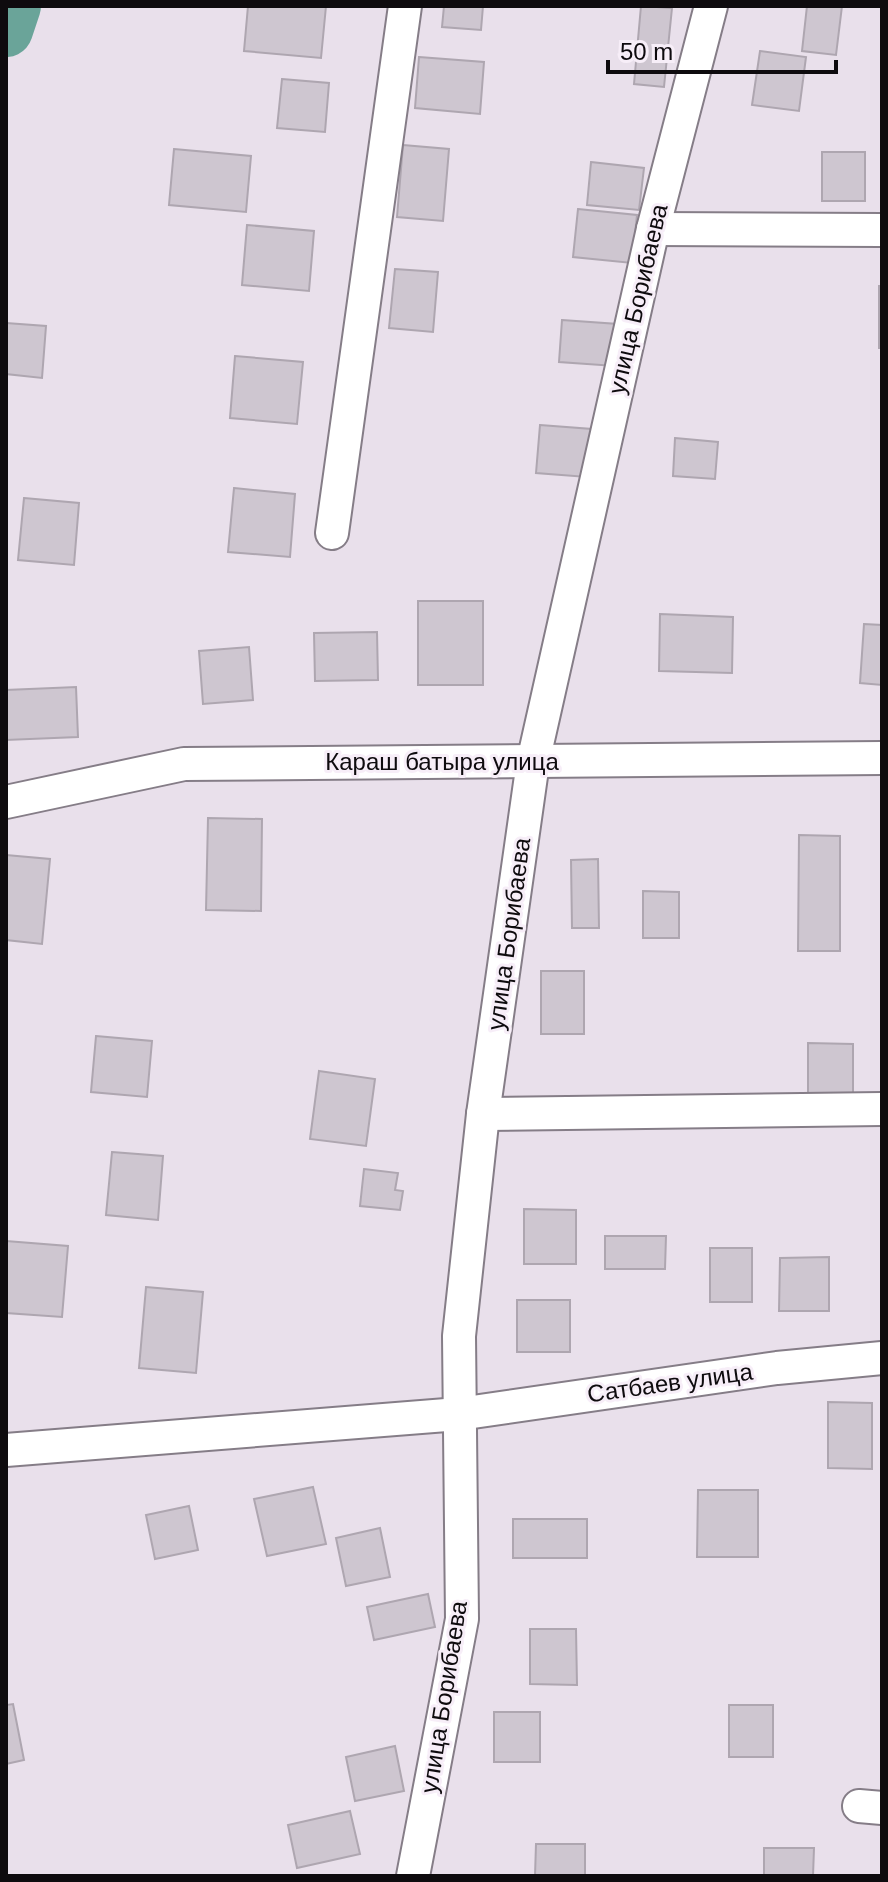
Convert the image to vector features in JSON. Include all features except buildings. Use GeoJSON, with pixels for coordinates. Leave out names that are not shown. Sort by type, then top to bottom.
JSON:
{"type":"FeatureCollection","features":[{"type":"Feature","properties":{"kind":"street"},"geometry":{"type":"LineString","coordinates":[[332,533],[405,6]]}},
{"type":"Feature","properties":{"kind":"street","name":"улица Борибаева"},"geometry":{"type":"LineString","coordinates":[[413,1876],[462,1619],[459,1336],[483,1114],[533,762],[653,229],[711,6]]}},
{"type":"Feature","properties":{"kind":"street"},"geometry":{"type":"LineString","coordinates":[[653,229],[882,230]]}},
{"type":"Feature","properties":{"kind":"street","name":"Караш батыра улица"},"geometry":{"type":"LineString","coordinates":[[6,802],[184,764],[882,758]]}},
{"type":"Feature","properties":{"kind":"street"},"geometry":{"type":"LineString","coordinates":[[483,1114],[882,1109]]}},
{"type":"Feature","properties":{"kind":"street","name":"Сатбаев улица"},"geometry":{"type":"LineString","coordinates":[[6,1450],[459,1414],[777,1368],[882,1358]]}},
{"type":"Feature","properties":{"kind":"waterway"},"geometry":{"type":"LineString","coordinates":[[6,30],[14,6]]}}]}
